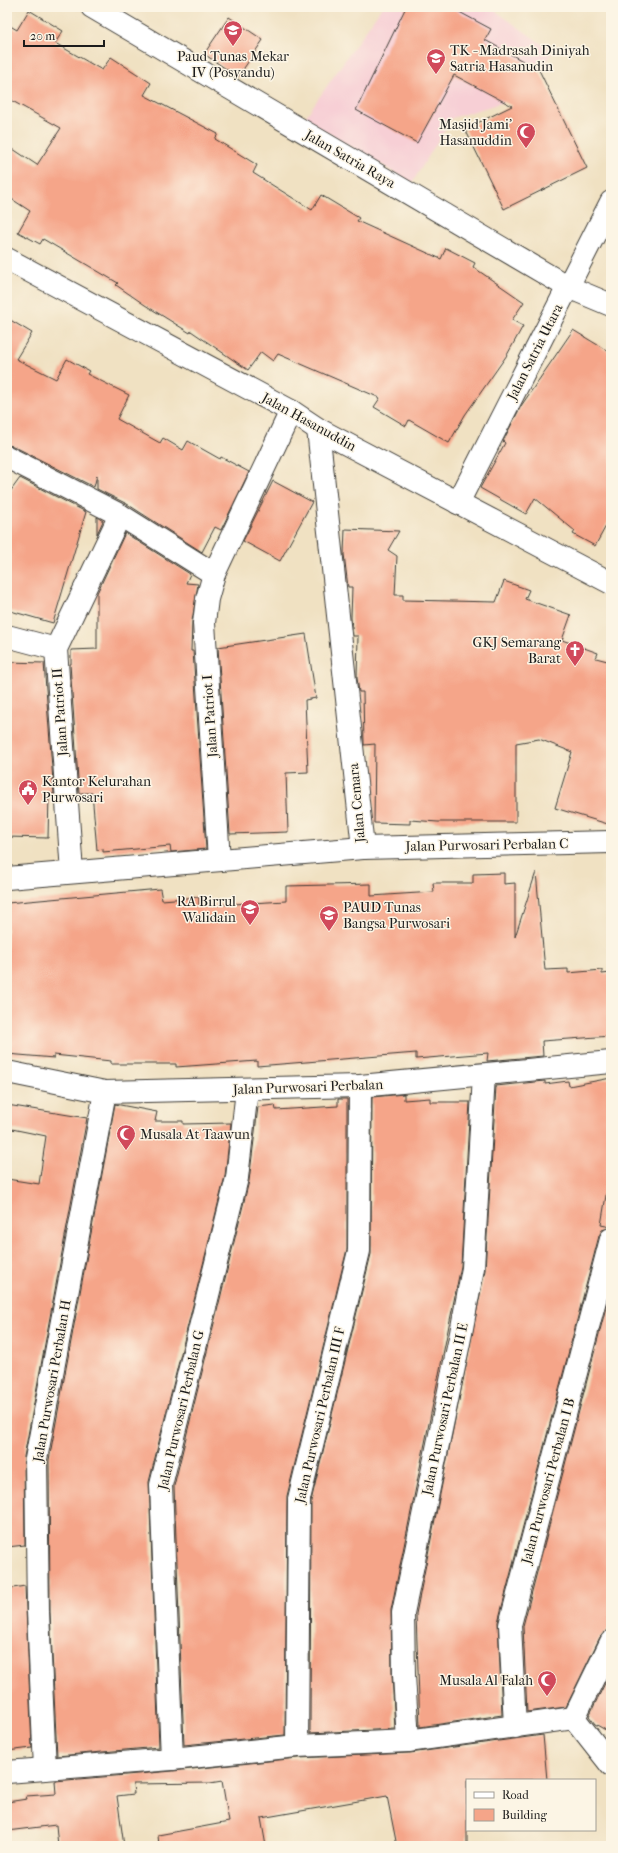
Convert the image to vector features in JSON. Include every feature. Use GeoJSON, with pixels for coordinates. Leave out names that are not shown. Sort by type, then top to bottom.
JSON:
{"type":"FeatureCollection","features":[{"type":"Feature","properties":{"kind":"street","name":"Jalan Satria Raya"},"geometry":{"type":"LineString","coordinates":[[92,7],[568,287],[611,305]]}},
{"type":"Feature","properties":{"kind":"street","name":"Jalan Satria Utara"},"geometry":{"type":"LineString","coordinates":[[458,502],[611,202]]}},
{"type":"Feature","properties":{"kind":"street","name":"Jalan Hasanuddin"},"geometry":{"type":"LineString","coordinates":[[7,259],[291,411],[318,429],[611,584]]}},
{"type":"Feature","properties":{"kind":"street","name":"Jalan Patriot I"},"geometry":{"type":"LineString","coordinates":[[219,860],[204,623],[207,599],[214,574],[291,411]]}},
{"type":"Feature","properties":{"kind":"street","name":"Jalan Cemara"},"geometry":{"type":"LineString","coordinates":[[7,878],[363,848],[318,429]]}},
{"type":"Feature","properties":{"kind":"street"},"geometry":{"type":"LineString","coordinates":[[7,457],[120,516],[214,574]]}},
{"type":"Feature","properties":{"kind":"street","name":"Jalan Patriot II"},"geometry":{"type":"LineString","coordinates":[[72,872],[56,649],[120,516]]}},
{"type":"Feature","properties":{"kind":"street","name":"Jalan Patriot II"},"geometry":{"type":"LineString","coordinates":[[7,636],[56,649]]}},
{"type":"Feature","properties":{"kind":"street","name":"Jalan Purwosari Perbalan C"},"geometry":{"type":"LineString","coordinates":[[363,848],[611,842]]}},
{"type":"Feature","properties":{"kind":"street","name":"Jalan Purwosari Perbalan"},"geometry":{"type":"LineString","coordinates":[[7,1072],[105,1092],[247,1090],[360,1086],[611,1062]]}},
{"type":"Feature","properties":{"kind":"street","name":"Jalan Purwosari Perbalan II E"},"geometry":{"type":"LineString","coordinates":[[408,1741],[404,1675],[403,1613],[473,1268],[484,1075]]}},
{"type":"Feature","properties":{"kind":"street","name":"Jalan Purwosari Perbalan III F"},"geometry":{"type":"LineString","coordinates":[[297,1746],[299,1499],[359,1251],[360,1086]]}},
{"type":"Feature","properties":{"kind":"street","name":"Jalan Purwosari Perbalan G"},"geometry":{"type":"LineString","coordinates":[[172,1759],[161,1485],[237,1178],[247,1090]]}},
{"type":"Feature","properties":{"kind":"street","name":"Jalan Purwosari Perbalan H"},"geometry":{"type":"LineString","coordinates":[[45,1769],[38,1612],[36,1459],[105,1092]]}},
{"type":"Feature","properties":{"kind":"street","name":"Jalan Purwosari Perbalan I B"},"geometry":{"type":"LineString","coordinates":[[515,1727],[510,1625],[611,1239]]}},
{"type":"Feature","properties":{"kind":"street"},"geometry":{"type":"LineString","coordinates":[[574,1718],[611,1642]]}},
{"type":"Feature","properties":{"kind":"street"},"geometry":{"type":"LineString","coordinates":[[7,1772],[172,1759],[297,1746],[408,1741],[574,1718]]}},
{"type":"Feature","properties":{"kind":"street"},"geometry":{"type":"LineString","coordinates":[[574,1718],[610,1759]]}},
{"type":"Feature","properties":{"kind":"shaded area","name":"TK - Madrasah Diniyah Satria Hasanudin"},"geometry":{"type":"Polygon","coordinates":[[[382,7],[490,7],[553,52],[520,97],[452,118],[412,183],[304,119],[382,7]]]}},
{"type":"Feature","properties":{"kind":"building"},"geometry":{"type":"Polygon","coordinates":[[[406,7],[450,7],[491,29],[485,40],[539,70],[587,168],[504,209],[465,129],[512,106],[454,75],[417,143],[356,110],[406,7]]]}},
{"type":"Feature","properties":{"kind":"building"},"geometry":{"type":"Polygon","coordinates":[[[29,10],[63,31],[55,43],[102,70],[111,57],[151,83],[144,95],[218,134],[215,139],[257,165],[253,173],[312,210],[321,195],[359,218],[357,221],[441,259],[446,248],[475,263],[473,267],[524,302],[512,320],[523,326],[507,355],[465,415],[449,443],[409,420],[406,426],[374,407],[380,398],[278,354],[273,361],[261,352],[248,370],[191,331],[190,333],[145,305],[116,285],[118,283],[43,239],[40,244],[18,232],[30,211],[7,196],[7,145],[37,165],[61,128],[7,98],[7,24],[17,30],[29,10]]]}},
{"type":"Feature","properties":{"kind":"building","name":"Paud Tunas Mekar IV (Posyandu)"},"geometry":{"type":"Polygon","coordinates":[[[229,17],[263,40],[238,77],[204,54],[229,17]]]}},
{"type":"Feature","properties":{"kind":"building"},"geometry":{"type":"Polygon","coordinates":[[[7,318],[32,333],[16,359],[56,379],[67,359],[89,371],[87,374],[129,395],[117,419],[160,443],[163,438],[183,450],[188,441],[220,459],[221,457],[249,472],[221,530],[215,527],[202,552],[127,504],[97,489],[97,475],[94,487],[13,446],[7,445],[7,318]]]}},
{"type":"Feature","properties":{"kind":"building"},"geometry":{"type":"Polygon","coordinates":[[[573,330],[611,353],[611,517],[595,546],[573,534],[575,531],[535,498],[526,514],[480,488],[505,443],[503,441],[521,406],[573,330]]]}},
{"type":"Feature","properties":{"kind":"building"},"geometry":{"type":"Polygon","coordinates":[[[20,478],[86,512],[53,623],[7,610],[7,496],[20,478]]]}},
{"type":"Feature","properties":{"kind":"building"},"geometry":{"type":"Polygon","coordinates":[[[273,481],[312,502],[280,561],[243,541],[273,481]]]}},
{"type":"Feature","properties":{"kind":"building"},"geometry":{"type":"Polygon","coordinates":[[[97,517],[103,521],[97,534],[97,517]]]}},
{"type":"Feature","properties":{"kind":"building"},"geometry":{"type":"Polygon","coordinates":[[[345,529],[399,531],[388,550],[397,556],[395,595],[403,595],[403,600],[496,602],[504,581],[529,590],[525,599],[571,615],[562,640],[598,653],[596,658],[611,662],[611,825],[555,808],[572,752],[539,739],[516,743],[516,822],[438,822],[410,820],[410,824],[374,823],[375,744],[364,745],[363,692],[359,692],[357,678],[358,636],[353,636],[351,618],[352,587],[348,587],[344,554],[345,529]]]}},
{"type":"Feature","properties":{"kind":"building"},"geometry":{"type":"Polygon","coordinates":[[[125,533],[190,574],[186,583],[198,584],[192,621],[191,651],[193,651],[206,849],[171,852],[170,846],[103,852],[103,849],[97,850],[92,793],[79,793],[70,664],[71,650],[97,649],[97,593],[125,533]]]}},
{"type":"Feature","properties":{"kind":"building"},"geometry":{"type":"Polygon","coordinates":[[[306,634],[316,698],[305,700],[308,772],[286,773],[288,832],[230,834],[218,647],[306,634]]]}},
{"type":"Feature","properties":{"kind":"building"},"geometry":{"type":"Polygon","coordinates":[[[7,662],[44,663],[54,794],[49,794],[48,838],[7,837],[7,662]]]}},
{"type":"Feature","properties":{"kind":"building"},"geometry":{"type":"Polygon","coordinates":[[[536,872],[545,970],[568,969],[568,973],[602,970],[602,974],[611,973],[611,1036],[542,1041],[543,1056],[487,1061],[488,1053],[416,1059],[416,1053],[257,1066],[257,1061],[176,1067],[176,1064],[111,1064],[111,1061],[54,1055],[54,1058],[7,1054],[7,903],[160,889],[162,900],[199,897],[199,906],[286,901],[286,886],[371,884],[371,896],[434,892],[433,883],[473,883],[473,874],[504,873],[504,884],[515,883],[515,937],[536,872]]]}},
{"type":"Feature","properties":{"kind":"building"},"geometry":{"type":"Polygon","coordinates":[[[611,1078],[611,1172],[601,1225],[611,1227],[602,1230],[599,1236],[498,1622],[502,1715],[420,1727],[416,1614],[485,1270],[496,1086],[545,1081],[545,1084],[568,1081],[569,1086],[611,1078]]]}},
{"type":"Feature","properties":{"kind":"building"},"geometry":{"type":"Polygon","coordinates":[[[404,1094],[404,1100],[430,1098],[430,1102],[470,1102],[461,1266],[391,1610],[395,1729],[310,1733],[311,1501],[371,1254],[372,1097],[404,1094]]]}},
{"type":"Feature","properties":{"kind":"building"},"geometry":{"type":"Polygon","coordinates":[[[338,1099],[347,1099],[347,1249],[287,1496],[285,1735],[184,1745],[174,1486],[249,1181],[258,1107],[275,1105],[276,1110],[338,1106],[338,1099]]]}},
{"type":"Feature","properties":{"kind":"building"},"geometry":{"type":"Polygon","coordinates":[[[115,1104],[157,1112],[155,1121],[183,1121],[183,1124],[231,1123],[225,1176],[149,1482],[159,1747],[57,1756],[50,1612],[49,1460],[115,1104]]]}},
{"type":"Feature","properties":{"kind":"building"},"geometry":{"type":"Polygon","coordinates":[[[7,1105],[87,1118],[24,1457],[25,1545],[7,1547],[7,1179],[39,1184],[46,1136],[7,1128],[7,1105]]]}},
{"type":"Feature","properties":{"kind":"building"},"geometry":{"type":"Polygon","coordinates":[[[611,1288],[611,1622],[608,1630],[600,1637],[566,1707],[527,1712],[523,1626],[611,1288]]]}},
{"type":"Feature","properties":{"kind":"building"},"geometry":{"type":"Polygon","coordinates":[[[25,1586],[32,1748],[7,1751],[7,1589],[25,1586]]]}},
{"type":"Feature","properties":{"kind":"building"},"geometry":{"type":"Polygon","coordinates":[[[611,1671],[611,1733],[595,1724],[589,1716],[611,1671]]]}},
{"type":"Feature","properties":{"kind":"building"},"geometry":{"type":"Polygon","coordinates":[[[543,1735],[547,1779],[466,1779],[467,1846],[397,1846],[387,1796],[261,1818],[266,1846],[159,1846],[158,1835],[229,1822],[222,1781],[210,1783],[133,1784],[134,1794],[117,1796],[124,1846],[58,1846],[56,1825],[7,1831],[7,1802],[27,1799],[26,1796],[56,1794],[55,1781],[298,1758],[410,1753],[543,1735]]]}},
{"type":"Feature","properties":{"kind":"place","name":"Paud Tunas Mekar IV (Posyandu)"},"geometry":{"type":"Point","coordinates":[233,47]}},
{"type":"Feature","properties":{"kind":"place","name":"TK - Madrasah Diniyah Satria Hasanudin"},"geometry":{"type":"Point","coordinates":[436,75]}},
{"type":"Feature","properties":{"kind":"place","name":"Masjid Jami' Hasanuddin"},"geometry":{"type":"Point","coordinates":[526,149]}},
{"type":"Feature","properties":{"kind":"place","name":"GKJ Semarang Barat"},"geometry":{"type":"Point","coordinates":[575,667]}},
{"type":"Feature","properties":{"kind":"place","name":"Kantor Kelurahan Purwosari"},"geometry":{"type":"Point","coordinates":[28,806]}},
{"type":"Feature","properties":{"kind":"place","name":"RA Birrul Walidain"},"geometry":{"type":"Point","coordinates":[250,926]}},
{"type":"Feature","properties":{"kind":"place","name":"PAUD Tunas Bangsa Purwosari"},"geometry":{"type":"Point","coordinates":[329,932]}},
{"type":"Feature","properties":{"kind":"place","name":"Musala At Taawun"},"geometry":{"type":"Point","coordinates":[126,1151]}},
{"type":"Feature","properties":{"kind":"place","name":"Musala Al Falah"},"geometry":{"type":"Point","coordinates":[547,1697]}}]}
